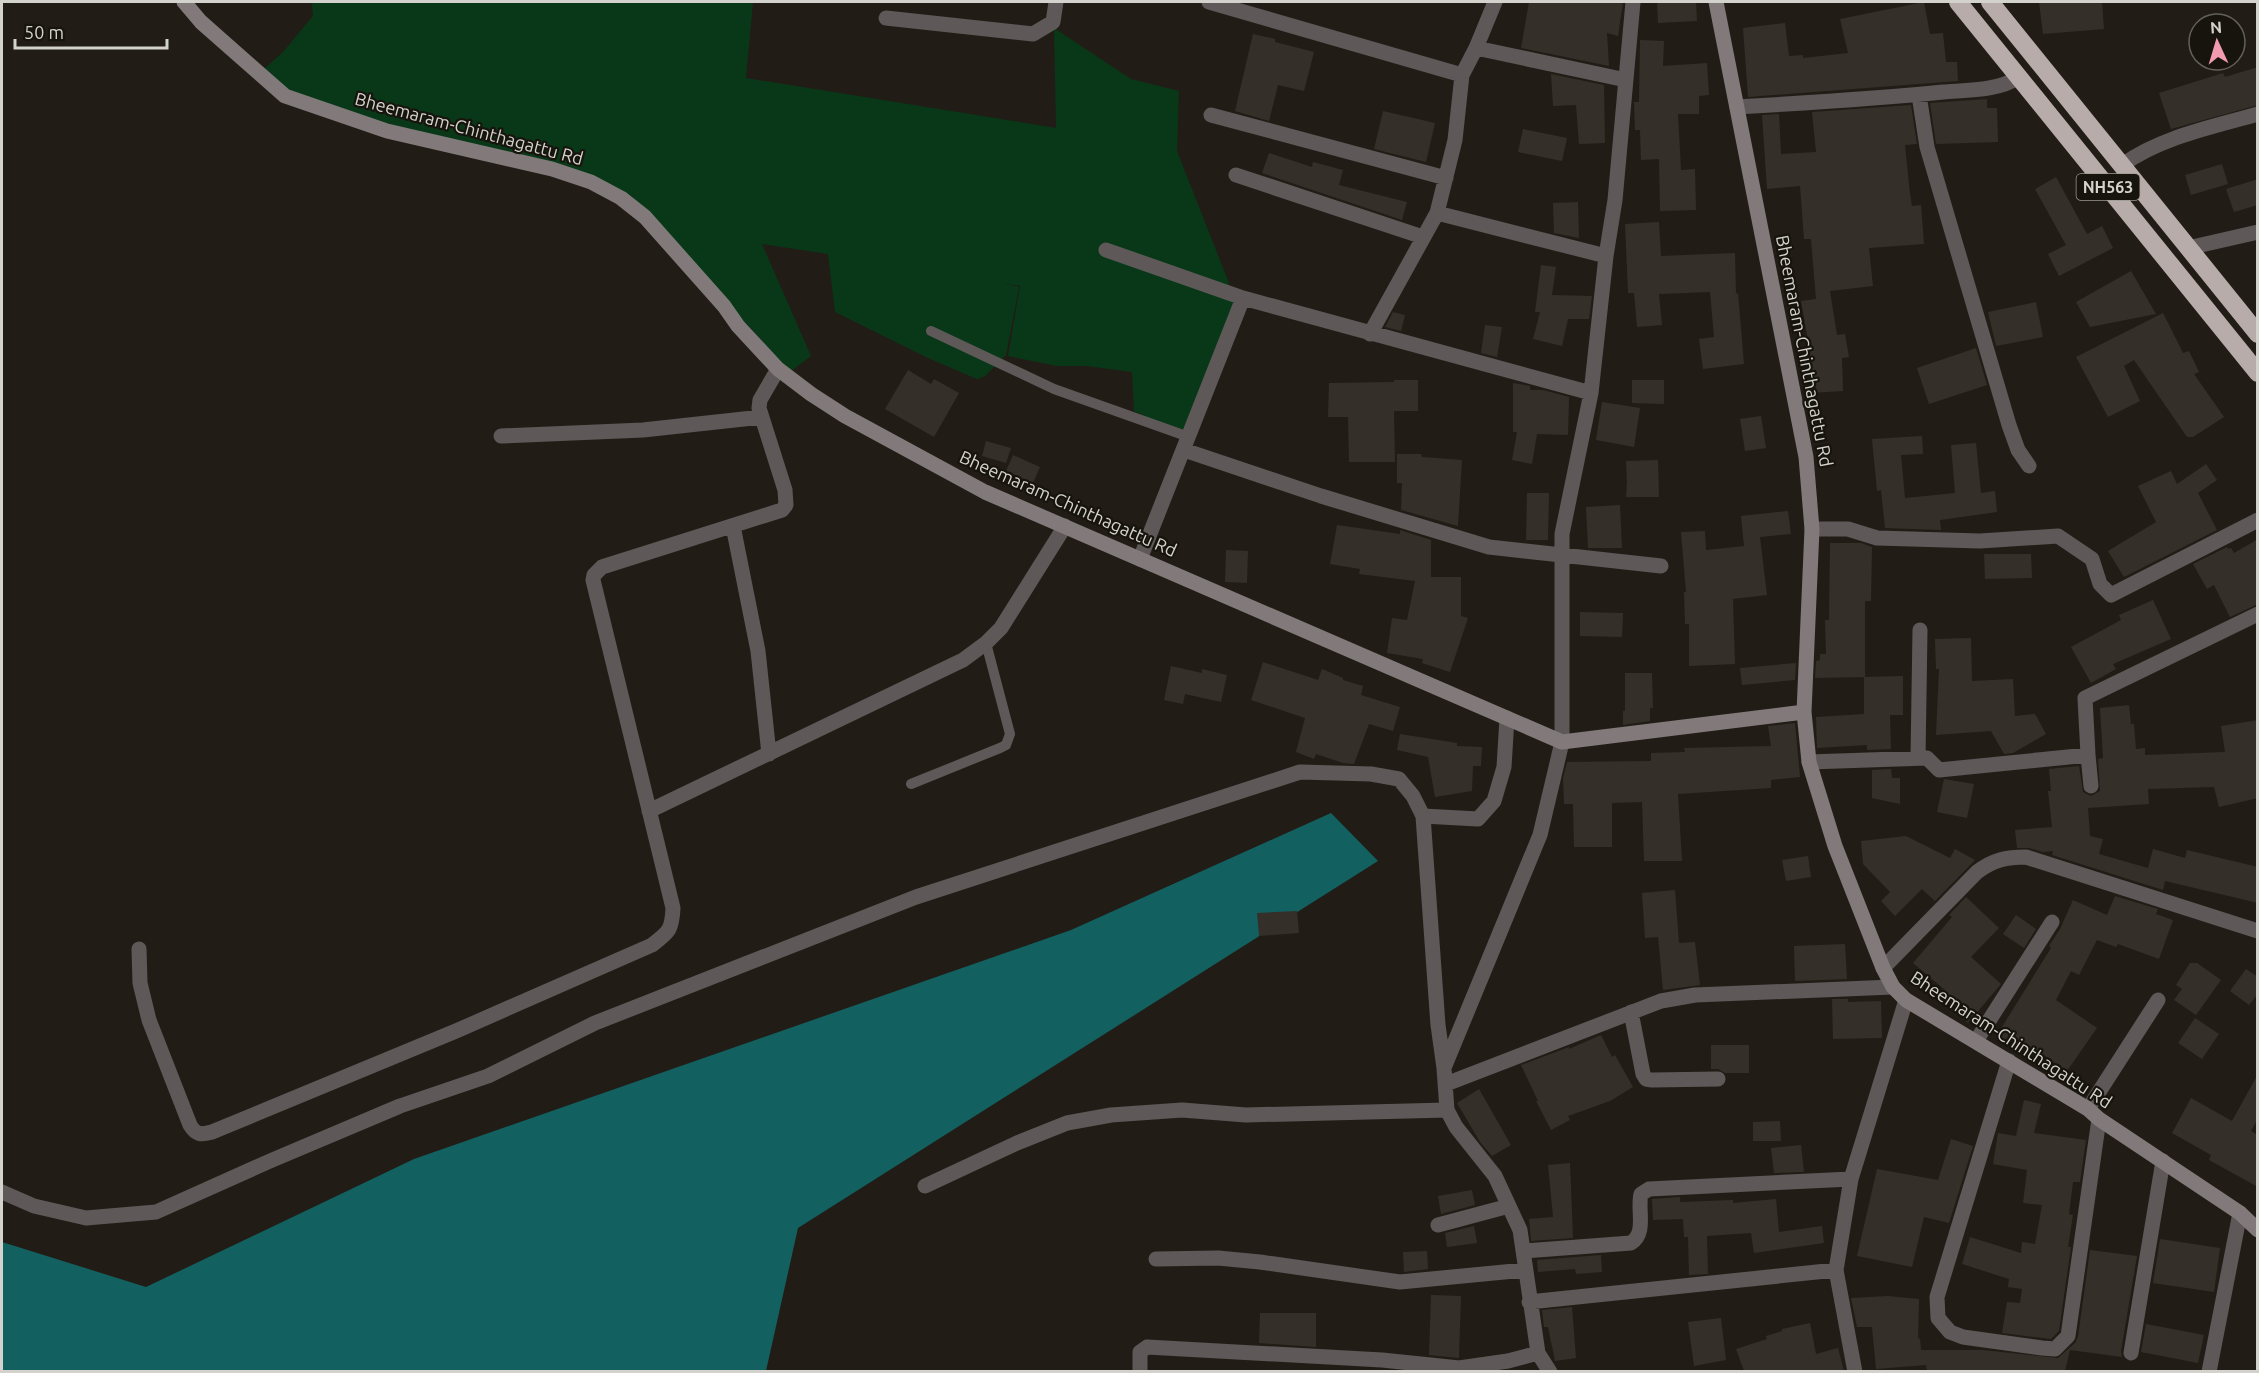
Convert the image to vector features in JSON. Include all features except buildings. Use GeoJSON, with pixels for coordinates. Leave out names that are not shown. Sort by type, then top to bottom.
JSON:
{"type":"FeatureCollection","features":[{"type":"Feature","properties":{"kind":"highway","name":"NH563"},"geometry":{"type":"LineString","coordinates":[[1958,2],[2258,373]]}},
{"type":"Feature","properties":{"kind":"highway","name":"NH563"},"geometry":{"type":"LineString","coordinates":[[1990,2],[2258,334]]}},
{"type":"Feature","properties":{"kind":"street","name":"Bheemaram-Chinthagattu Rd"},"geometry":{"type":"LineString","coordinates":[[184,2],[201,22],[285,96],[387,131],[552,169],[591,182],[621,198],[653,226],[724,306],[738,326],[778,369],[845,416],[985,492],[1562,742]]}},
{"type":"Feature","properties":{"kind":"street"},"geometry":{"type":"LineString","coordinates":[[886,18],[1033,34],[1053,22],[1056,2]]}},
{"type":"Feature","properties":{"kind":"street"},"geometry":{"type":"LineString","coordinates":[[1209,2],[1462,75]]}},
{"type":"Feature","properties":{"kind":"street"},"geometry":{"type":"LineString","coordinates":[[1370,334],[1437,213],[1455,140],[1462,75],[1495,2]]}},
{"type":"Feature","properties":{"kind":"street"},"geometry":{"type":"LineString","coordinates":[[1444,1068],[1540,835],[1562,742],[1562,534],[1591,393],[1606,256],[1615,200],[1633,2]]}},
{"type":"Feature","properties":{"kind":"street","name":"Bheemaram-Chinthagattu Rd"},"geometry":{"type":"LineString","coordinates":[[1716,2],[1806,457],[1812,529],[1804,712],[1809,762],[1835,846],[1883,968],[1893,987],[1906,1000],[2009,1060],[2094,1114],[2240,1213],[2258,1230]]}},
{"type":"Feature","properties":{"kind":"street"},"geometry":{"type":"LineString","coordinates":[[1476,48],[1626,80]]}},
{"type":"Feature","properties":{"kind":"street"},"geometry":{"type":"LineString","coordinates":[[1737,107],[1919,95],[1994,87],[2019,78]]}},
{"type":"Feature","properties":{"kind":"street"},"geometry":{"type":"LineString","coordinates":[[1919,95],[1927,147],[2008,425],[2018,450],[2029,466]]}},
{"type":"Feature","properties":{"kind":"street"},"geometry":{"type":"LineString","coordinates":[[2122,165],[2138,153],[2162,143],[2258,114]]}},
{"type":"Feature","properties":{"kind":"street"},"geometry":{"type":"LineString","coordinates":[[1211,115],[1446,178]]}},
{"type":"Feature","properties":{"kind":"street"},"geometry":{"type":"LineString","coordinates":[[1236,176],[1424,237]]}},
{"type":"Feature","properties":{"kind":"street"},"geometry":{"type":"LineString","coordinates":[[1437,213],[1606,256]]}},
{"type":"Feature","properties":{"kind":"street"},"geometry":{"type":"LineString","coordinates":[[2188,248],[2258,232]]}},
{"type":"Feature","properties":{"kind":"street"},"geometry":{"type":"LineString","coordinates":[[1106,250],[1243,298],[1591,393]]}},
{"type":"Feature","properties":{"kind":"street"},"geometry":{"type":"LineString","coordinates":[[1140,559],[1243,298]]}},
{"type":"Feature","properties":{"kind":"street"},"geometry":{"type":"LineString","coordinates":[[139,950],[140,983],[149,1020],[190,1125],[196,1133],[200,1134],[212,1132],[456,1031],[652,945],[667,933],[672,924],[673,908],[593,580],[594,575],[602,567],[782,510],[786,505],[785,490],[762,417],[760,400],[778,369]]}},
{"type":"Feature","properties":{"kind":"street"},"geometry":{"type":"LineString","coordinates":[[501,436],[644,430],[762,417]]}},
{"type":"Feature","properties":{"kind":"street"},"geometry":{"type":"LineString","coordinates":[[1186,443],[1321,496],[1489,547],[1661,566]]}},
{"type":"Feature","properties":{"kind":"street"},"geometry":{"type":"LineString","coordinates":[[1812,529],[1848,529],[1877,538],[1980,541],[2058,536],[2092,559],[2100,584],[2111,595],[2258,519]]}},
{"type":"Feature","properties":{"kind":"street"},"geometry":{"type":"LineString","coordinates":[[733,525],[758,651],[769,754]]}},
{"type":"Feature","properties":{"kind":"street"},"geometry":{"type":"LineString","coordinates":[[649,812],[963,660],[986,643],[1011,614],[1065,526]]}},
{"type":"Feature","properties":{"kind":"street"},"geometry":{"type":"LineString","coordinates":[[2091,786],[2085,698],[2258,614]]}},
{"type":"Feature","properties":{"kind":"street"},"geometry":{"type":"LineString","coordinates":[[1918,758],[1920,630]]}},
{"type":"Feature","properties":{"kind":"street"},"geometry":{"type":"LineString","coordinates":[[1562,742],[1804,712]]}},
{"type":"Feature","properties":{"kind":"street"},"geometry":{"type":"LineString","coordinates":[[1423,816],[1478,819],[1494,801],[1504,766],[1507,718]]}},
{"type":"Feature","properties":{"kind":"street"},"geometry":{"type":"LineString","coordinates":[[1809,762],[1927,758],[1939,770],[2088,755]]}},
{"type":"Feature","properties":{"kind":"street"},"geometry":{"type":"LineString","coordinates":[[2,1192],[34,1206],[86,1218],[156,1212],[400,1106],[488,1076],[595,1023],[905,901],[1300,772],[1371,774],[1399,779],[1413,796],[1423,816],[1447,1110],[1456,1127],[1495,1176],[1520,1230],[1538,1353],[1550,1371]]}},
{"type":"Feature","properties":{"kind":"street"},"geometry":{"type":"LineString","coordinates":[[1883,968],[1977,872],[1990,863],[2006,857],[2025,857],[2258,931]]}},
{"type":"Feature","properties":{"kind":"street"},"geometry":{"type":"LineString","coordinates":[[1976,1041],[2052,922]]}},
{"type":"Feature","properties":{"kind":"street"},"geometry":{"type":"LineString","coordinates":[[1446,1084],[1661,1001],[1695,995],[1893,987]]}},
{"type":"Feature","properties":{"kind":"street"},"geometry":{"type":"LineString","coordinates":[[1855,1371],[1836,1270],[1851,1179],[1906,1000]]}},
{"type":"Feature","properties":{"kind":"street"},"geometry":{"type":"LineString","coordinates":[[2009,1060],[1937,1297],[1938,1318],[1950,1332],[1963,1337],[2055,1348],[2068,1336],[2094,1114],[2158,1000]]}},
{"type":"Feature","properties":{"kind":"street"},"geometry":{"type":"LineString","coordinates":[[1631,1012],[1642,1074],[1646,1079],[1718,1079]]}},
{"type":"Feature","properties":{"kind":"street"},"geometry":{"type":"LineString","coordinates":[[926,1186],[1017,1143],[1066,1123],[1111,1114],[1182,1110],[1246,1115],[1447,1110]]}},
{"type":"Feature","properties":{"kind":"street"},"geometry":{"type":"LineString","coordinates":[[2131,1353],[2163,1161]]}},
{"type":"Feature","properties":{"kind":"street"},"geometry":{"type":"LineString","coordinates":[[1523,1251],[1631,1243],[1641,1231],[1641,1194],[1649,1190],[1851,1179]]}},
{"type":"Feature","properties":{"kind":"street"},"geometry":{"type":"LineString","coordinates":[[1438,1225],[1509,1206]]}},
{"type":"Feature","properties":{"kind":"street"},"geometry":{"type":"LineString","coordinates":[[2209,1371],[2240,1213]]}},
{"type":"Feature","properties":{"kind":"street"},"geometry":{"type":"LineString","coordinates":[[1156,1259],[1218,1258],[1400,1282],[1525,1270]]}},
{"type":"Feature","properties":{"kind":"street"},"geometry":{"type":"LineString","coordinates":[[1529,1302],[1836,1270]]}},
{"type":"Feature","properties":{"kind":"street"},"geometry":{"type":"LineString","coordinates":[[1140,1371],[1140,1352],[1148,1347],[1382,1360],[1459,1368],[1508,1361],[1538,1353]]}},
{"type":"Feature","properties":{"kind":"lane"},"geometry":{"type":"LineString","coordinates":[[931,331],[1054,388],[1186,443]]}},
{"type":"Feature","properties":{"kind":"lane"},"geometry":{"type":"LineString","coordinates":[[911,784],[1000,748],[1008,741],[1010,734],[986,643]]}},
{"type":"Feature","properties":{"kind":"green space"},"geometry":{"type":"Polygon","coordinates":[[[312,2],[753,2],[746,78],[1056,128],[1054,28],[1131,79],[1179,91],[1177,151],[1236,301],[1182,434],[1134,411],[1132,372],[1087,366],[1057,366],[1008,356],[1020,286],[1002,283],[1019,287],[1006,355],[985,376],[977,379],[928,358],[835,312],[828,254],[762,244],[811,356],[790,372],[630,195],[595,177],[393,126],[289,92],[262,71],[283,52],[313,16],[312,2]]]}},
{"type":"Feature","properties":{"kind":"water"},"geometry":{"type":"Polygon","coordinates":[[[1331,813],[1378,861],[798,1228],[766,1371],[2,1371],[2,1242],[146,1287],[414,1159],[1071,930],[1331,813]]]}}]}
